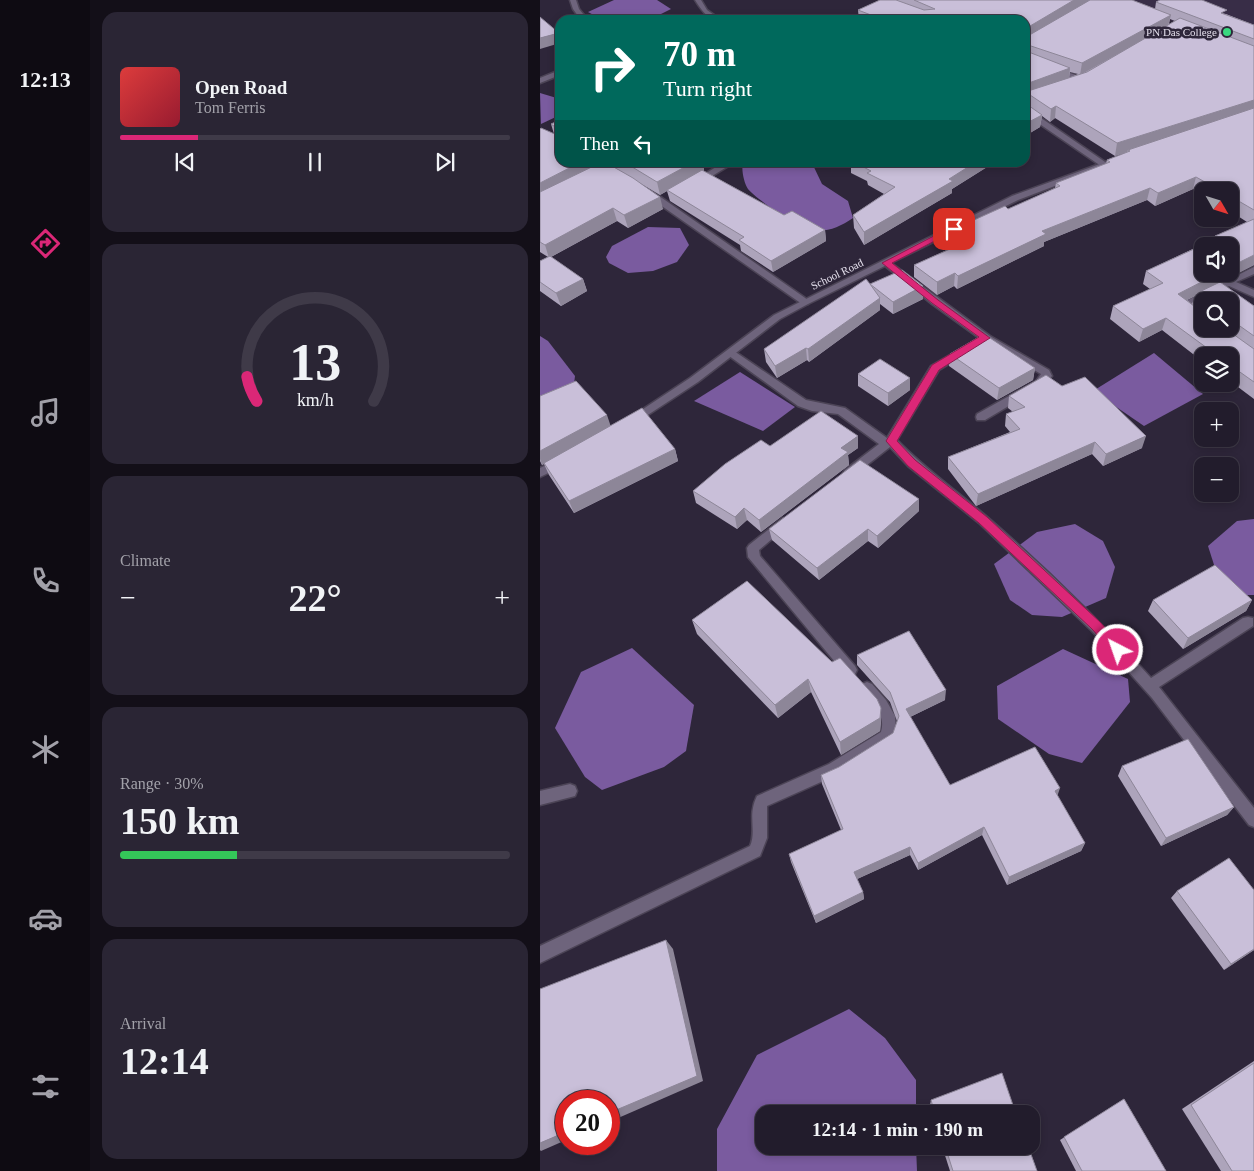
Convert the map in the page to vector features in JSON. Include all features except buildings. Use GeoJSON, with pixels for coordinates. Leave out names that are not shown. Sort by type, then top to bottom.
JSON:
{"type":"FeatureCollection","features":[{"type":"Feature","properties":{"kind":"street"},"geometry":{"type":"LineString","coordinates":[[573,0],[576,9],[581,15]]}},
{"type":"Feature","properties":{"kind":"street"},"geometry":{"type":"LineString","coordinates":[[698,0],[705,11],[711,15]]}},
{"type":"Feature","properties":{"kind":"street"},"geometry":{"type":"LineString","coordinates":[[1030,61],[1081,80]]}},
{"type":"Feature","properties":{"kind":"street"},"geometry":{"type":"LineString","coordinates":[[540,81],[555,74]]}},
{"type":"Feature","properties":{"kind":"street"},"geometry":{"type":"LineString","coordinates":[[1065,86],[1090,75]]}},
{"type":"Feature","properties":{"kind":"street"},"geometry":{"type":"LineString","coordinates":[[1030,114],[1104,164]]}},
{"type":"Feature","properties":{"kind":"street","name":"School Road"},"geometry":{"type":"LineString","coordinates":[[618,429],[694,380],[777,317],[805,302],[1015,198],[1104,164],[1131,156]]}},
{"type":"Feature","properties":{"kind":"street"},"geometry":{"type":"LineString","coordinates":[[684,188],[723,167]]}},
{"type":"Feature","properties":{"kind":"street"},"geometry":{"type":"LineString","coordinates":[[640,187],[664,199],[805,302]]}},
{"type":"Feature","properties":{"kind":"street"},"geometry":{"type":"LineString","coordinates":[[887,263],[935,302],[986,338],[1040,369],[1047,376],[1040,383],[981,417]]}},
{"type":"Feature","properties":{"kind":"street"},"geometry":{"type":"LineString","coordinates":[[1211,292],[1254,270]]}},
{"type":"Feature","properties":{"kind":"street"},"geometry":{"type":"LineString","coordinates":[[1230,283],[1254,294]]}},
{"type":"Feature","properties":{"kind":"street"},"geometry":{"type":"LineString","coordinates":[[1194,300],[1182,306],[1194,316]]}},
{"type":"Feature","properties":{"kind":"street"},"geometry":{"type":"LineString","coordinates":[[841,479],[890,443],[935,368],[986,338]]}},
{"type":"Feature","properties":{"kind":"street"},"geometry":{"type":"LineString","coordinates":[[730,353],[802,403],[812,407],[841,411],[890,443],[983,520],[1096,626],[1150,686],[1254,820]]}},
{"type":"Feature","properties":{"kind":"street"},"geometry":{"type":"LineString","coordinates":[[540,472],[571,457]]}},
{"type":"Feature","properties":{"kind":"street"},"geometry":{"type":"LineString","coordinates":[[540,955],[746,857],[759,846],[761,838],[758,808],[762,800],[834,769],[887,736],[891,727],[889,716],[884,707],[808,622],[752,553],[757,543],[795,514]]}},
{"type":"Feature","properties":{"kind":"street"},"geometry":{"type":"LineString","coordinates":[[1150,686],[1248,622]]}},
{"type":"Feature","properties":{"kind":"street"},"geometry":{"type":"LineString","coordinates":[[540,798],[570,791]]}},
{"type":"Feature","properties":{"kind":"shaded area"},"geometry":{"type":"Polygon","coordinates":[[[614,0],[657,0],[671,9],[659,15],[594,15],[588,12],[614,0]]]}},
{"type":"Feature","properties":{"kind":"shaded area","name":"PN Das College"},"geometry":{"type":"Polygon","coordinates":[[[1121,0],[1254,0],[1254,54],[1148,11],[1121,0]]]}},
{"type":"Feature","properties":{"kind":"shaded area"},"geometry":{"type":"Polygon","coordinates":[[[540,93],[555,98],[555,117],[541,124],[540,93]]]}},
{"type":"Feature","properties":{"kind":"shaded area"},"geometry":{"type":"Polygon","coordinates":[[[742,167],[814,167],[822,184],[848,201],[853,218],[842,225],[825,230],[819,231],[800,227],[775,211],[748,189],[742,167]]]}},
{"type":"Feature","properties":{"kind":"shaded area"},"geometry":{"type":"Polygon","coordinates":[[[648,227],[680,228],[689,245],[677,262],[653,271],[628,273],[609,263],[606,257],[612,246],[648,227]]]}},
{"type":"Feature","properties":{"kind":"shaded area"},"geometry":{"type":"Polygon","coordinates":[[[540,336],[548,341],[575,376],[572,399],[540,415],[540,336]]]}},
{"type":"Feature","properties":{"kind":"shaded area"},"geometry":{"type":"Polygon","coordinates":[[[1154,353],[1194,386],[1194,392],[1203,394],[1144,426],[1093,391],[1154,353]]]}},
{"type":"Feature","properties":{"kind":"shaded area"},"geometry":{"type":"Polygon","coordinates":[[[740,372],[795,407],[763,431],[694,401],[740,372]]]}},
{"type":"Feature","properties":{"kind":"shaded area"},"geometry":{"type":"Polygon","coordinates":[[[1254,519],[1254,595],[1244,595],[1216,571],[1208,546],[1237,521],[1254,519]]]}},
{"type":"Feature","properties":{"kind":"shaded area"},"geometry":{"type":"Polygon","coordinates":[[[1075,524],[1103,541],[1115,567],[1106,598],[1062,617],[1032,615],[1010,600],[994,564],[1037,532],[1075,524]]]}},
{"type":"Feature","properties":{"kind":"shaded area"},"geometry":{"type":"Polygon","coordinates":[[[632,648],[694,705],[686,751],[664,767],[602,790],[585,777],[555,728],[581,672],[632,648]]]}},
{"type":"Feature","properties":{"kind":"shaded area"},"geometry":{"type":"Polygon","coordinates":[[[1063,649],[1128,679],[1130,702],[1082,763],[1049,754],[998,719],[997,686],[1063,649]]]}},
{"type":"Feature","properties":{"kind":"shaded area"},"geometry":{"type":"Polygon","coordinates":[[[849,1009],[885,1038],[916,1080],[916,1105],[755,1105],[755,1155],[916,1155],[917,1171],[717,1171],[717,1129],[757,1055],[849,1009]]]}},
{"type":"Feature","properties":{"kind":"place","name":"PN Das College"},"geometry":{"type":"Point","coordinates":[1227,32]}},
{"type":"Feature","properties":{"kind":"route"},"geometry":{"type":"LineString","coordinates":[[954,229],[887,263],[935,302],[986,338],[935,368],[892,441],[912,463],[983,520],[1096,626],[1118,650]]}}]}
